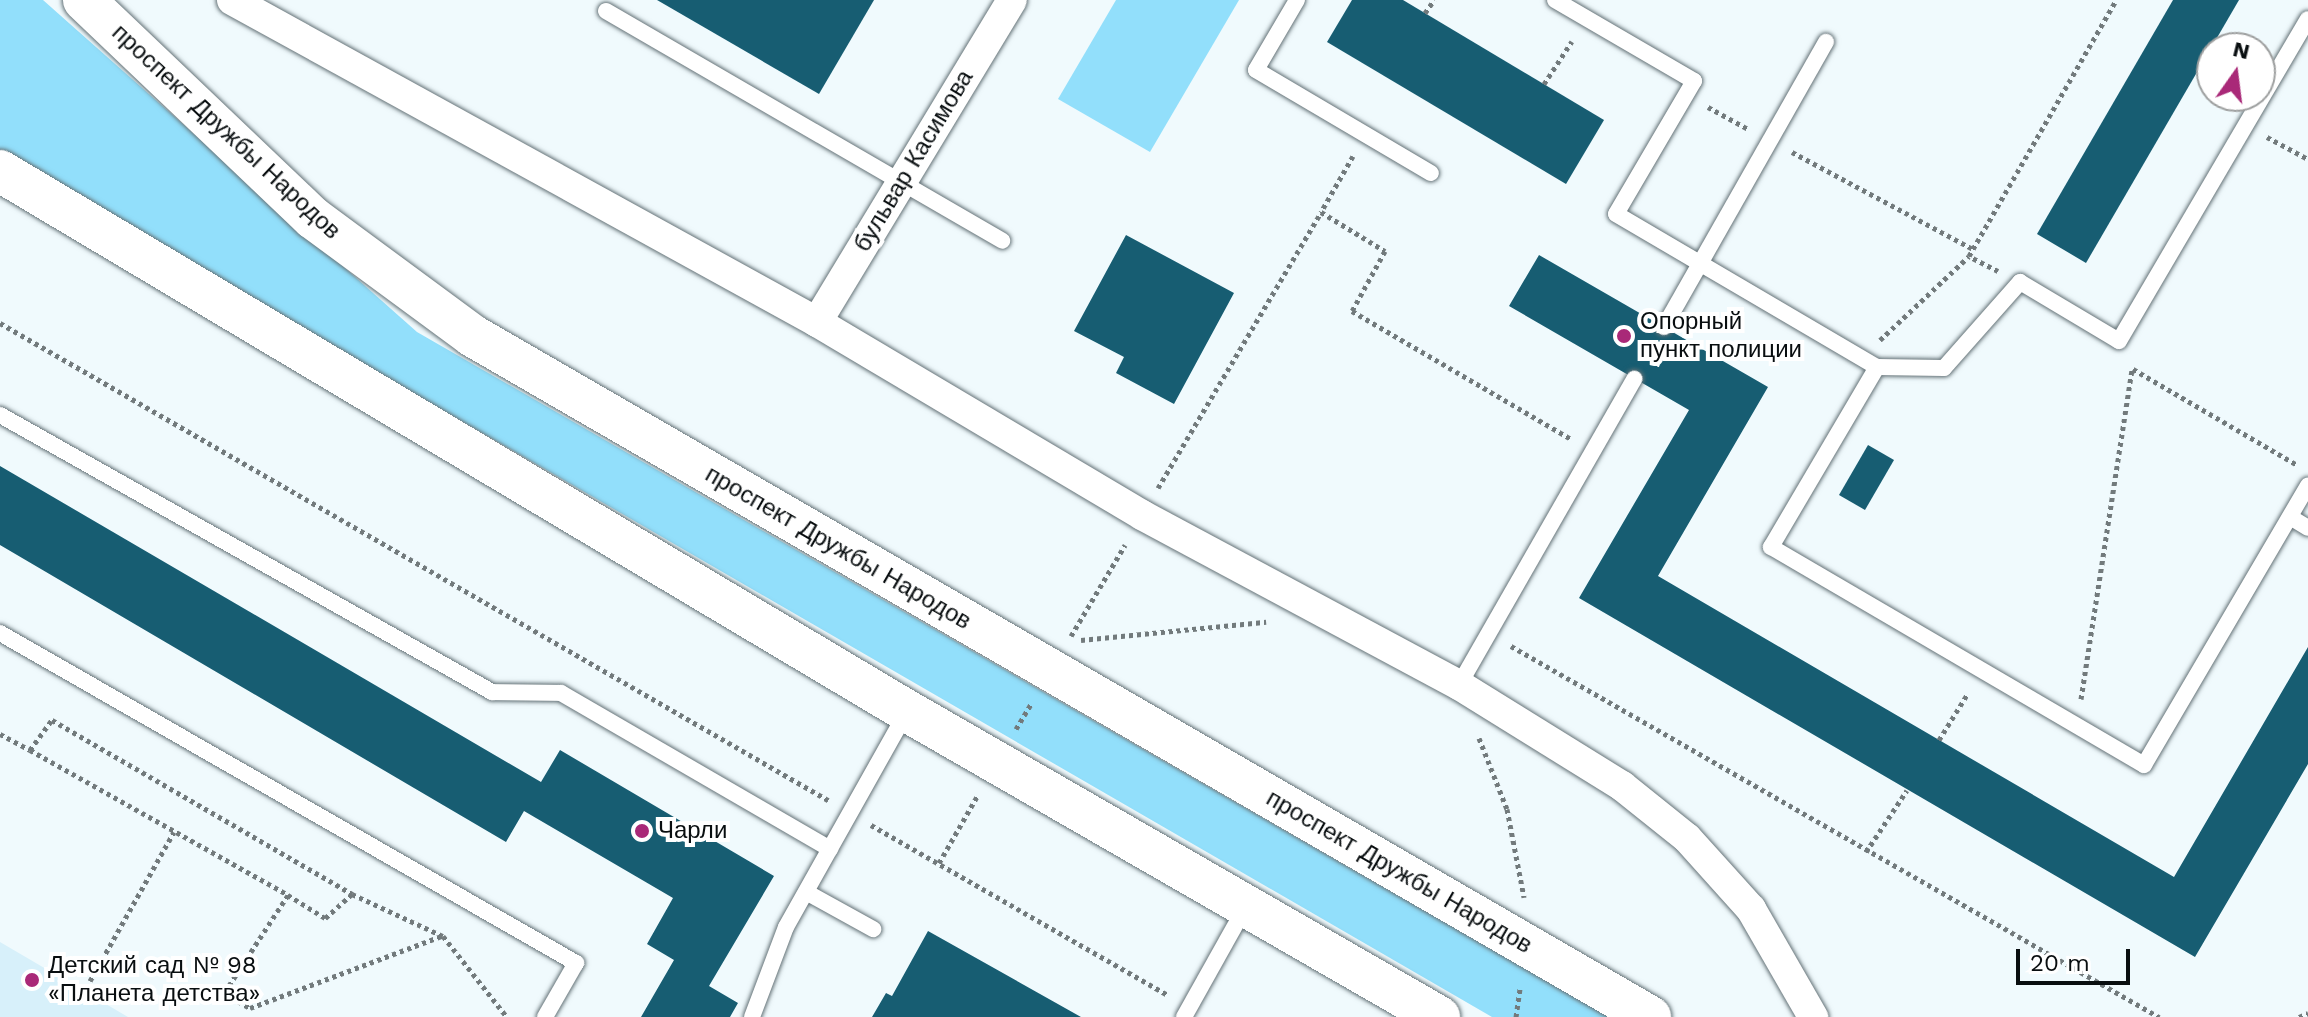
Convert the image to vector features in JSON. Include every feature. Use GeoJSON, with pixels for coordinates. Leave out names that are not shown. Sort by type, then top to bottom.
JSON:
{"type":"FeatureCollection","features":[{"type":"Feature","properties":{"kind":"street","name":"проспект Дружбы Народов"},"geometry":{"type":"LineString","coordinates":[[84,0],[313,218],[473,336],[1650,1017]]}},
{"type":"Feature","properties":{"kind":"street"},"geometry":{"type":"LineString","coordinates":[[232,0],[817,322],[1142,515],[1459,685],[1622,786],[1687,838],[1751,909],[1813,1017]]}},
{"type":"Feature","properties":{"kind":"street","name":"бульвар Касимова"},"geometry":{"type":"LineString","coordinates":[[817,322],[1012,0]]}},
{"type":"Feature","properties":{"kind":"street"},"geometry":{"type":"LineString","coordinates":[[0,171],[907,711],[1439,1017]]}},
{"type":"Feature","properties":{"kind":"lane"},"geometry":{"type":"LineString","coordinates":[[1297,0],[1256,70],[1431,173]]}},
{"type":"Feature","properties":{"kind":"lane"},"geometry":{"type":"LineString","coordinates":[[1555,0],[1694,81],[1616,214],[1877,367],[1944,368],[2020,282],[2119,341],[2308,19]]}},
{"type":"Feature","properties":{"kind":"lane"},"geometry":{"type":"LineString","coordinates":[[606,11],[1002,241]]}},
{"type":"Feature","properties":{"kind":"lane"},"geometry":{"type":"LineString","coordinates":[[1664,327],[1826,42]]}},
{"type":"Feature","properties":{"kind":"lane"},"geometry":{"type":"LineString","coordinates":[[1877,367],[1771,547],[2144,765],[2308,486]]}},
{"type":"Feature","properties":{"kind":"lane"},"geometry":{"type":"LineString","coordinates":[[1459,685],[1634,379]]}},
{"type":"Feature","properties":{"kind":"lane"},"geometry":{"type":"LineString","coordinates":[[0,415],[492,692],[561,693],[830,849]]}},
{"type":"Feature","properties":{"kind":"lane"},"geometry":{"type":"LineString","coordinates":[[2290,517],[2308,528]]}},
{"type":"Feature","properties":{"kind":"lane"},"geometry":{"type":"LineString","coordinates":[[0,633],[576,963],[545,1017]]}},
{"type":"Feature","properties":{"kind":"lane"},"geometry":{"type":"LineString","coordinates":[[752,1017],[774,954],[907,711]]}},
{"type":"Feature","properties":{"kind":"lane"},"geometry":{"type":"LineString","coordinates":[[806,892],[873,929]]}},
{"type":"Feature","properties":{"kind":"lane"},"geometry":{"type":"LineString","coordinates":[[1187,1012],[1246,906]]}},
{"type":"Feature","properties":{"kind":"path"},"geometry":{"type":"LineString","coordinates":[[1425,13],[1434,0]]}},
{"type":"Feature","properties":{"kind":"path"},"geometry":{"type":"LineString","coordinates":[[1861,358],[1969,256],[2116,0]]}},
{"type":"Feature","properties":{"kind":"path"},"geometry":{"type":"LineString","coordinates":[[1544,84],[1586,19]]}},
{"type":"Feature","properties":{"kind":"path"},"geometry":{"type":"LineString","coordinates":[[1686,95],[1973,249]]}},
{"type":"Feature","properties":{"kind":"path"},"geometry":{"type":"LineString","coordinates":[[2245,125],[2308,159]]}},
{"type":"Feature","properties":{"kind":"path"},"geometry":{"type":"LineString","coordinates":[[1330,615],[1068,641],[1366,134]]}},
{"type":"Feature","properties":{"kind":"path"},"geometry":{"type":"LineString","coordinates":[[1321,212],[1385,251],[1352,311],[1593,452]]}},
{"type":"Feature","properties":{"kind":"path"},"geometry":{"type":"LineString","coordinates":[[1969,256],[2020,282]]}},
{"type":"Feature","properties":{"kind":"path"},"geometry":{"type":"LineString","coordinates":[[0,323],[939,863],[1187,1012]]}},
{"type":"Feature","properties":{"kind":"path"},"geometry":{"type":"LineString","coordinates":[[2119,341],[2132,368],[2308,471]]}},
{"type":"Feature","properties":{"kind":"path"},"geometry":{"type":"LineString","coordinates":[[2077,726],[2132,368]]}},
{"type":"Feature","properties":{"kind":"path"},"geometry":{"type":"LineString","coordinates":[[1144,480],[1172,495]]}},
{"type":"Feature","properties":{"kind":"path"},"geometry":{"type":"LineString","coordinates":[[1488,632],[1866,852],[2159,1017]]}},
{"type":"Feature","properties":{"kind":"path"},"geometry":{"type":"LineString","coordinates":[[1939,740],[1982,670]]}},
{"type":"Feature","properties":{"kind":"path"},"geometry":{"type":"LineString","coordinates":[[1459,685],[1507,809],[1524,901],[1525,945],[1516,1017]]}},
{"type":"Feature","properties":{"kind":"path"},"geometry":{"type":"LineString","coordinates":[[1009,741],[1038,691]]}},
{"type":"Feature","properties":{"kind":"path"},"geometry":{"type":"LineString","coordinates":[[30,750],[52,720],[352,894],[443,936],[507,1017]]}},
{"type":"Feature","properties":{"kind":"path"},"geometry":{"type":"LineString","coordinates":[[0,734],[325,918],[352,894]]}},
{"type":"Feature","properties":{"kind":"path"},"geometry":{"type":"LineString","coordinates":[[939,863],[983,786]]}},
{"type":"Feature","properties":{"kind":"path"},"geometry":{"type":"LineString","coordinates":[[1866,852],[1907,790]]}},
{"type":"Feature","properties":{"kind":"path"},"geometry":{"type":"LineString","coordinates":[[90,981],[174,832]]}},
{"type":"Feature","properties":{"kind":"path"},"geometry":{"type":"LineString","coordinates":[[288,895],[224,993],[250,1008],[443,936]]}},
{"type":"Feature","properties":{"kind":"path"},"geometry":{"type":"LineString","coordinates":[[2299,1017],[2308,1013]]}},
{"type":"Feature","properties":{"kind":"shaded area"},"geometry":{"type":"Polygon","coordinates":[[[0,0],[43,0],[417,332],[1609,1017],[1492,1017],[0,154],[0,0]]]}},
{"type":"Feature","properties":{"kind":"shaded area"},"geometry":{"type":"Polygon","coordinates":[[[1116,0],[1239,0],[1150,152],[1058,99],[1116,0]]]}},
{"type":"Feature","properties":{"kind":"shaded area","name":"Детский сад № 98 «Планета детства»"},"geometry":{"type":"Polygon","coordinates":[[[0,942],[128,1017],[0,1017],[0,942]]]}},
{"type":"Feature","properties":{"kind":"building"},"geometry":{"type":"Polygon","coordinates":[[[657,0],[874,0],[819,94],[657,0]]]}},
{"type":"Feature","properties":{"kind":"building"},"geometry":{"type":"Polygon","coordinates":[[[1352,0],[1403,0],[1604,120],[1566,184],[1327,42],[1352,0]]]}},
{"type":"Feature","properties":{"kind":"building"},"geometry":{"type":"Polygon","coordinates":[[[2173,0],[2239,0],[2220,32],[2196,32],[2196,74],[2086,263],[2037,234],[2173,0]]]}},
{"type":"Feature","properties":{"kind":"building"},"geometry":{"type":"Polygon","coordinates":[[[1126,235],[1234,293],[1174,404],[1116,373],[1124,357],[1074,331],[1126,235]]]}},
{"type":"Feature","properties":{"kind":"building"},"geometry":{"type":"Polygon","coordinates":[[[1539,255],[1768,387],[1658,576],[2174,877],[2308,647],[2308,764],[2195,957],[1579,598],[1689,410],[1509,306],[1539,255]]]}},
{"type":"Feature","properties":{"kind":"building"},"geometry":{"type":"Polygon","coordinates":[[[1868,445],[1894,460],[1865,510],[1839,495],[1868,445]]]}},
{"type":"Feature","properties":{"kind":"building"},"geometry":{"type":"Polygon","coordinates":[[[0,466],[541,782],[560,750],[774,876],[709,986],[738,1003],[730,1017],[641,1017],[674,960],[647,944],[673,898],[524,811],[506,842],[0,545],[0,466]]]}},
{"type":"Feature","properties":{"kind":"building"},"geometry":{"type":"Polygon","coordinates":[[[928,931],[1081,1017],[872,1017],[886,993],[892,996],[928,931]]]}},
{"type":"Feature","properties":{"kind":"place","name":"Опорный пункт полиции"},"geometry":{"type":"Point","coordinates":[1624,336]}},
{"type":"Feature","properties":{"kind":"place","name":"Чарли"},"geometry":{"type":"Point","coordinates":[642,831]}},
{"type":"Feature","properties":{"kind":"place","name":"Детский сад № 98 «Планета детства»"},"geometry":{"type":"Point","coordinates":[32,980]}}]}
